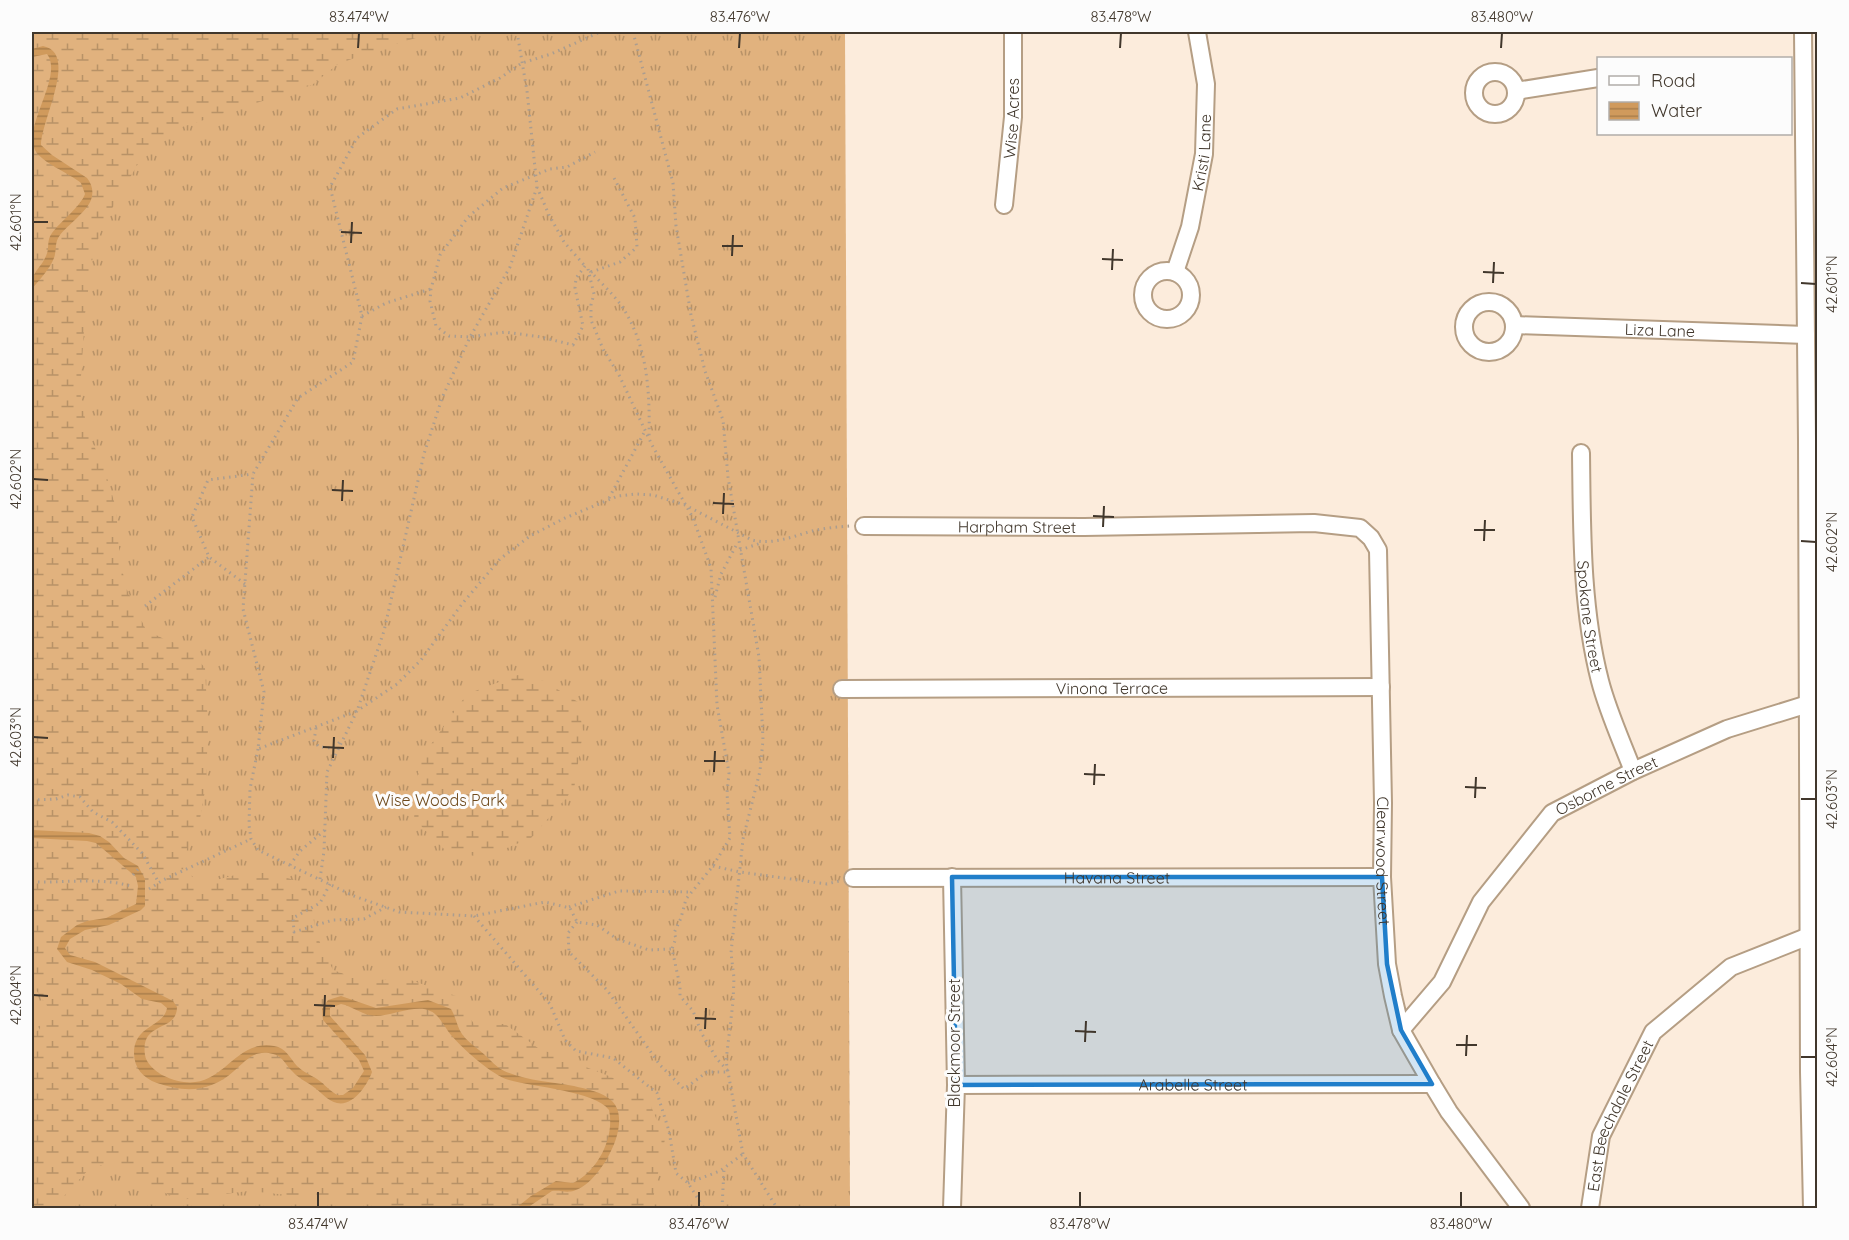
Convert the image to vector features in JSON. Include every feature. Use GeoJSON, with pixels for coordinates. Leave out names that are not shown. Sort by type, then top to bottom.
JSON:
{"type":"FeatureCollection","features":[{"type":"Feature","properties":{"kind":"street","name":"Wise Acres"},"geometry":{"type":"LineString","coordinates":[[1004,205],[1013,117],[1013,32]]}},
{"type":"Feature","properties":{"kind":"street","name":"Kristi Lane"},"geometry":{"type":"LineString","coordinates":[[1175,272],[1190,227],[1204,154],[1206,84],[1197,32]]}},
{"type":"Feature","properties":{"kind":"street"},"geometry":{"type":"LineString","coordinates":[[1803,32],[1797,72],[1812,441],[1808,704],[1813,937],[1812,1209]]}},
{"type":"Feature","properties":{"kind":"street"},"geometry":{"type":"LineString","coordinates":[[1516,90],[1597,78]]}},
{"type":"Feature","properties":{"kind":"street","name":"Liza Lane"},"geometry":{"type":"LineString","coordinates":[[1514,325],[1806,335]]}},
{"type":"Feature","properties":{"kind":"street","name":"Spokane Street"},"geometry":{"type":"LineString","coordinates":[[1581,453],[1582,549],[1590,628],[1600,682],[1633,771]]}},
{"type":"Feature","properties":{"kind":"street","name":"Harpham Street"},"geometry":{"type":"LineString","coordinates":[[864,526],[1084,527],[1314,523]]}},
{"type":"Feature","properties":{"kind":"street","name":"Clearwood Street"},"geometry":{"type":"LineString","coordinates":[[1314,523],[1360,528],[1371,538],[1378,550],[1382,877],[1387,964],[1401,1030],[1449,1112],[1521,1209]]}},
{"type":"Feature","properties":{"kind":"street","name":"Vinona Terrace"},"geometry":{"type":"LineString","coordinates":[[842,689],[1381,687]]}},
{"type":"Feature","properties":{"kind":"street","name":"Osborne Street"},"geometry":{"type":"LineString","coordinates":[[1401,1030],[1442,982],[1481,902],[1552,813],[1633,771],[1727,729],[1808,704]]}},
{"type":"Feature","properties":{"kind":"street","name":"Blackmoor Street"},"geometry":{"type":"LineString","coordinates":[[951,1209],[956,1084],[952,877]]}},
{"type":"Feature","properties":{"kind":"street","name":"Havana Street"},"geometry":{"type":"LineString","coordinates":[[853,878],[1382,877]]}},
{"type":"Feature","properties":{"kind":"street","name":"East Beechdale Street"},"geometry":{"type":"LineString","coordinates":[[1590,1209],[1601,1136],[1653,1032],[1731,967],[1813,937]]}},
{"type":"Feature","properties":{"kind":"street","name":"Arabelle Street"},"geometry":{"type":"LineString","coordinates":[[956,1084],[1432,1084]]}},
{"type":"Feature","properties":{"kind":"path"},"geometry":{"type":"LineString","coordinates":[[517,32],[537,187],[564,242],[620,305],[635,332],[646,364],[650,401],[650,439]]}},
{"type":"Feature","properties":{"kind":"path"},"geometry":{"type":"LineString","coordinates":[[600,32],[551,54],[522,63],[500,78],[460,98],[397,109],[357,138],[330,187],[362,316],[352,362],[298,398],[253,474],[243,609],[264,692],[258,749],[250,789],[249,825],[251,839],[258,850],[354,896],[399,912],[474,916],[545,902],[568,907],[619,891],[691,892]]}},
{"type":"Feature","properties":{"kind":"path"},"geometry":{"type":"LineString","coordinates":[[633,32],[673,183],[676,226],[691,315],[705,371],[723,420],[728,477],[759,657],[763,740],[760,771],[743,839],[731,953],[734,978],[726,1061],[743,1154],[777,1209]]}},
{"type":"Feature","properties":{"kind":"path"},"geometry":{"type":"LineString","coordinates":[[595,152],[567,167],[550,169],[503,188],[468,217],[440,255],[430,301],[436,326],[449,336],[470,337],[505,332],[541,337],[573,345],[583,326],[575,288],[576,278],[588,269],[620,262],[637,247],[635,218],[614,178]]}},
{"type":"Feature","properties":{"kind":"path"},"geometry":{"type":"LineString","coordinates":[[320,879],[324,851],[327,772],[357,711],[384,631],[424,454],[442,398],[470,337],[510,267],[537,187]]}},
{"type":"Feature","properties":{"kind":"path"},"geometry":{"type":"LineString","coordinates":[[588,269],[594,294],[591,320],[645,431],[693,518],[711,568],[717,705],[720,734],[729,773],[727,793],[730,838],[713,866],[686,898],[674,933],[676,938],[672,949],[680,996],[693,1011],[702,1034],[717,1059],[729,1072]]}},
{"type":"Feature","properties":{"kind":"path"},"geometry":{"type":"LineString","coordinates":[[362,316],[386,303],[431,289]]}},
{"type":"Feature","properties":{"kind":"path"},"geometry":{"type":"LineString","coordinates":[[609,500],[645,431]]}},
{"type":"Feature","properties":{"kind":"path"},"geometry":{"type":"LineString","coordinates":[[245,584],[209,557],[192,517],[208,480],[253,474]]}},
{"type":"Feature","properties":{"kind":"path"},"geometry":{"type":"LineString","coordinates":[[258,749],[357,711],[397,684],[421,660],[462,604],[500,559],[530,536],[618,496],[653,495],[685,505],[752,540],[763,543]]}},
{"type":"Feature","properties":{"kind":"path"},"geometry":{"type":"LineString","coordinates":[[740,550],[763,543],[787,540],[812,531],[833,527],[864,526]]}},
{"type":"Feature","properties":{"kind":"path"},"geometry":{"type":"LineString","coordinates":[[714,602],[721,574],[739,541]]}},
{"type":"Feature","properties":{"kind":"path"},"geometry":{"type":"LineString","coordinates":[[145,606],[209,557]]}},
{"type":"Feature","properties":{"kind":"path"},"geometry":{"type":"LineString","coordinates":[[317,726],[314,741],[319,747],[333,748],[347,734]]}},
{"type":"Feature","properties":{"kind":"path"},"geometry":{"type":"LineString","coordinates":[[32,800],[56,799],[68,795],[80,797],[93,812],[112,822],[142,854],[159,883]]}},
{"type":"Feature","properties":{"kind":"path"},"geometry":{"type":"LineString","coordinates":[[289,865],[300,851],[325,830]]}},
{"type":"Feature","properties":{"kind":"path"},"geometry":{"type":"LineString","coordinates":[[149,889],[251,839]]}},
{"type":"Feature","properties":{"kind":"path"},"geometry":{"type":"LineString","coordinates":[[713,866],[828,884],[853,878]]}},
{"type":"Feature","properties":{"kind":"path"},"geometry":{"type":"LineString","coordinates":[[133,874],[140,867]]}},
{"type":"Feature","properties":{"kind":"path"},"geometry":{"type":"LineString","coordinates":[[32,882],[58,883],[94,879],[131,886]]}},
{"type":"Feature","properties":{"kind":"path"},"geometry":{"type":"LineString","coordinates":[[330,884],[320,903],[293,918],[294,932],[333,920],[364,919],[386,907]]}},
{"type":"Feature","properties":{"kind":"path"},"geometry":{"type":"LineString","coordinates":[[568,907],[577,921],[597,925],[617,939],[649,950],[672,949]]}},
{"type":"Feature","properties":{"kind":"path"},"geometry":{"type":"LineString","coordinates":[[474,916],[550,1004],[566,1040],[576,1051],[613,1058],[657,1093],[669,1131],[676,1173],[688,1183],[704,1209]]}},
{"type":"Feature","properties":{"kind":"path"},"geometry":{"type":"LineString","coordinates":[[577,921],[568,933],[570,952],[607,990],[660,1065],[684,1089],[707,1072],[729,1072]]}},
{"type":"Feature","properties":{"kind":"path"},"geometry":{"type":"LineString","coordinates":[[688,1183],[724,1169],[743,1154]]}},
{"type":"Feature","properties":{"kind":"path"},"geometry":{"type":"LineString","coordinates":[[722,1209],[724,1169]]}},
{"type":"Feature","properties":{"kind":"highlighted area"},"geometry":{"type":"Polygon","coordinates":[[[952,877],[1382,877],[1387,964],[1401,1030],[1432,1084],[956,1085],[952,877]]]}},
{"type":"Feature","properties":{"kind":"green space","name":"Wise Woods Park"},"geometry":{"type":"Polygon","coordinates":[[[32,32],[845,32],[850,1208],[32,1208],[32,32]]]}},
{"type":"Feature","properties":{"kind":"green space"},"geometry":{"type":"Polygon","coordinates":[[[32,32],[423,32],[416,38],[338,64],[312,85],[179,128],[146,150],[103,224],[93,255],[85,314],[80,392],[88,434],[103,464],[116,508],[120,561],[127,590],[146,630],[187,647],[205,668],[208,728],[206,785],[198,830],[187,848],[183,869],[201,884],[258,869],[304,883],[310,897],[316,934],[333,970],[366,982],[402,977],[456,996],[474,1024],[505,1024],[538,1048],[644,1090],[665,1139],[652,1204],[654,1208],[393,1208],[371,1197],[307,1197],[248,1191],[180,1200],[141,1182],[114,1162],[90,1168],[53,1208],[32,1208],[32,1033],[39,1030],[49,1009],[32,984],[32,32]]]}},
{"type":"Feature","properties":{"kind":"green space"},"geometry":{"type":"Polygon","coordinates":[[[518,675],[544,681],[578,702],[583,732],[574,789],[531,838],[483,858],[444,849],[414,819],[419,761],[467,694],[518,675]]]}},
{"type":"Feature","properties":{"kind":"water"},"geometry":{"type":"Polygon","coordinates":[[[43,46],[53,51],[58,61],[58,74],[41,145],[87,178],[92,194],[86,209],[60,235],[52,262],[32,289],[34,274],[44,261],[50,236],[85,194],[81,183],[38,155],[32,140],[47,88],[51,63],[47,54],[32,57],[32,49],[43,46]]]}},
{"type":"Feature","properties":{"kind":"water"},"geometry":{"type":"Polygon","coordinates":[[[32,830],[89,833],[100,836],[124,858],[138,866],[145,879],[145,906],[141,910],[109,925],[85,930],[70,939],[65,948],[70,955],[95,962],[173,1001],[177,1007],[175,1015],[171,1021],[153,1031],[145,1044],[147,1061],[162,1075],[182,1082],[198,1082],[212,1076],[246,1051],[258,1046],[274,1046],[285,1051],[299,1068],[334,1093],[343,1095],[353,1088],[364,1071],[359,1060],[323,1020],[322,1009],[328,1000],[341,996],[376,1008],[428,1000],[451,1009],[464,1036],[499,1068],[525,1078],[589,1090],[604,1095],[612,1101],[618,1110],[619,1122],[613,1147],[606,1160],[590,1181],[582,1187],[570,1192],[552,1191],[527,1208],[516,1208],[556,1181],[573,1183],[590,1170],[597,1162],[607,1142],[609,1110],[591,1098],[502,1077],[470,1054],[451,1035],[436,1015],[425,1009],[376,1016],[341,1004],[330,1008],[330,1016],[365,1055],[372,1072],[359,1093],[349,1102],[337,1103],[328,1099],[295,1074],[279,1057],[266,1053],[251,1057],[225,1078],[207,1087],[178,1088],[157,1083],[148,1078],[140,1072],[136,1063],[135,1044],[144,1031],[161,1019],[167,1008],[161,1003],[142,999],[121,984],[92,970],[67,962],[57,949],[61,937],[77,925],[106,918],[136,904],[138,886],[136,877],[96,843],[32,838],[32,830]]]}}]}
